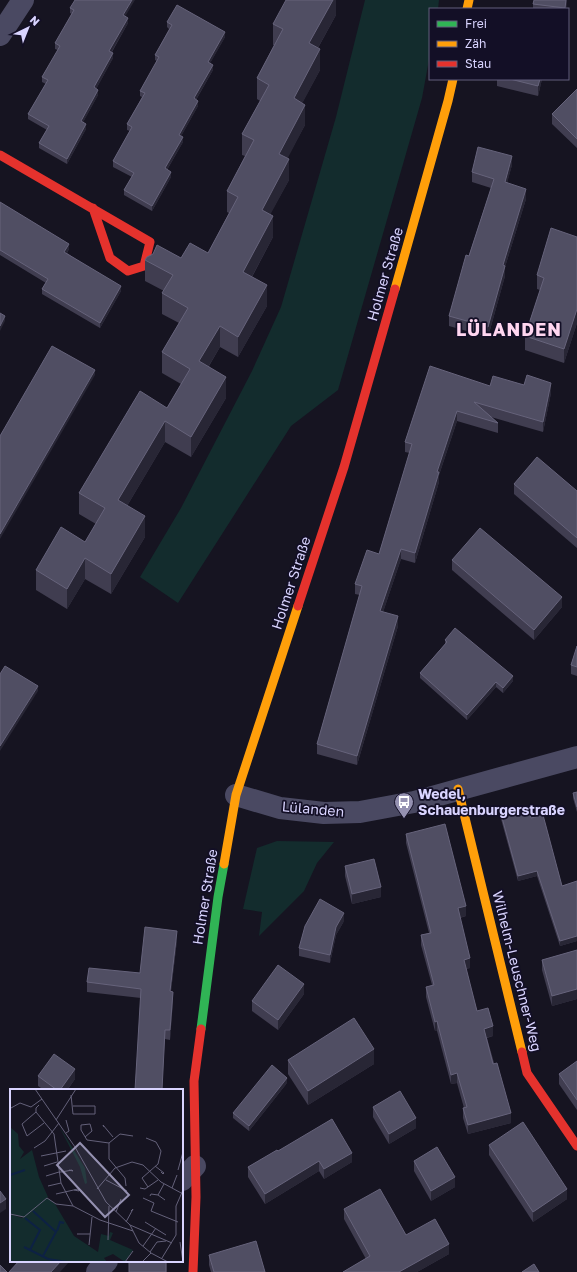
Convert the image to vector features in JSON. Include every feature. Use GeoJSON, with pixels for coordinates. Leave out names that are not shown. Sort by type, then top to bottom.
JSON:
{"type":"FeatureCollection","features":[{"type":"Feature","properties":{"kind":"main road","name":"Holmer Straße"},"geometry":{"type":"LineString","coordinates":[[193,1272],[196,1197],[188,1173],[194,1104],[194,1081],[218,897],[236,796],[344,467],[453,80]]}},
{"type":"Feature","properties":{"kind":"main road"},"geometry":{"type":"LineString","coordinates":[[0,155],[93,208],[150,242],[144,266],[128,271],[110,258],[93,208]]}},
{"type":"Feature","properties":{"kind":"main road","name":"Wilhelm-Leuschner-Weg"},"geometry":{"type":"LineString","coordinates":[[458,790],[528,1073],[577,1146]]}},
{"type":"Feature","properties":{"kind":"street"},"geometry":{"type":"LineString","coordinates":[[0,35],[23,0]]}},
{"type":"Feature","properties":{"kind":"street","name":"Lülanden"},"geometry":{"type":"LineString","coordinates":[[236,796],[280,808],[324,813],[360,812],[414,802],[577,757]]}},
{"type":"Feature","properties":{"kind":"street"},"geometry":{"type":"LineString","coordinates":[[97,1272],[106,1262]]}},
{"type":"Feature","properties":{"kind":"green space"},"geometry":{"type":"Polygon","coordinates":[[[365,0],[439,0],[438,8],[429,8],[429,60],[422,98],[338,390],[291,426],[178,603],[140,577],[181,508],[252,371],[281,307],[336,117],[365,0]]]}},
{"type":"Feature","properties":{"kind":"green space"},"geometry":{"type":"Polygon","coordinates":[[[277,841],[334,842],[317,863],[304,891],[259,936],[262,912],[243,909],[257,848],[277,841]]]}},
{"type":"Feature","properties":{"kind":"building"},"geometry":{"type":"Polygon","coordinates":[[[75,0],[132,0],[123,15],[128,18],[109,51],[113,53],[94,87],[98,90],[81,121],[86,124],[67,159],[39,143],[49,126],[28,114],[48,80],[42,77],[60,46],[55,43],[74,10],[70,8],[75,0]]]}},
{"type":"Feature","properties":{"kind":"building"},"geometry":{"type":"Polygon","coordinates":[[[286,0],[333,0],[309,43],[320,49],[294,98],[305,105],[279,154],[289,159],[262,210],[273,216],[243,272],[267,285],[238,337],[220,326],[199,361],[226,377],[191,437],[165,421],[118,500],[145,516],[111,574],[85,558],[67,589],[36,570],[61,527],[85,542],[105,508],[79,493],[140,391],[167,408],[190,369],[162,352],[188,308],[162,293],[173,275],[145,260],[153,254],[157,245],[181,258],[190,243],[208,253],[238,197],[227,191],[254,140],[242,134],[269,85],[257,78],[283,29],[273,24],[286,0]]]}},
{"type":"Feature","properties":{"kind":"building"},"geometry":{"type":"Polygon","coordinates":[[[534,0],[566,0],[565,8],[533,4],[534,0]]]}},
{"type":"Feature","properties":{"kind":"building"},"geometry":{"type":"Polygon","coordinates":[[[177,5],[225,32],[208,62],[213,65],[194,98],[198,101],[179,135],[183,137],[165,168],[171,172],[152,206],[124,190],[134,173],[113,161],[132,127],[127,124],[145,93],[140,91],[159,57],[155,55],[172,25],[167,22],[177,5]]]}},
{"type":"Feature","properties":{"kind":"building"},"geometry":{"type":"Polygon","coordinates":[[[514,80],[540,80],[538,86],[514,80]]]}},
{"type":"Feature","properties":{"kind":"building"},"geometry":{"type":"Polygon","coordinates":[[[577,89],[577,139],[552,114],[577,89]]]}},
{"type":"Feature","properties":{"kind":"building"},"geometry":{"type":"Polygon","coordinates":[[[478,147],[512,156],[505,182],[526,189],[503,265],[505,266],[488,327],[449,316],[466,255],[469,256],[494,179],[472,172],[478,147]]]}},
{"type":"Feature","properties":{"kind":"building"},"geometry":{"type":"Polygon","coordinates":[[[0,202],[69,244],[64,252],[121,286],[100,323],[42,289],[48,279],[0,250],[0,202]]]}},
{"type":"Feature","properties":{"kind":"building"},"geometry":{"type":"Polygon","coordinates":[[[551,228],[577,237],[577,309],[564,349],[525,336],[544,278],[537,275],[551,228]]]}},
{"type":"Feature","properties":{"kind":"building"},"geometry":{"type":"Polygon","coordinates":[[[0,313],[5,316],[0,326],[0,313]]]}},
{"type":"Feature","properties":{"kind":"building"},"geometry":{"type":"Polygon","coordinates":[[[52,346],[95,370],[0,534],[0,436],[52,346]]]}},
{"type":"Feature","properties":{"kind":"building"},"geometry":{"type":"Polygon","coordinates":[[[430,366],[490,386],[493,376],[524,385],[527,375],[551,383],[543,422],[474,402],[498,423],[457,411],[437,472],[439,472],[415,553],[401,549],[380,611],[398,616],[357,756],[317,744],[362,586],[355,584],[367,550],[379,554],[412,444],[405,442],[430,366]]]}},
{"type":"Feature","properties":{"kind":"building"},"geometry":{"type":"Polygon","coordinates":[[[537,457],[577,491],[577,538],[514,484],[537,457]]]}},
{"type":"Feature","properties":{"kind":"building"},"geometry":{"type":"Polygon","coordinates":[[[480,528],[562,597],[534,630],[452,560],[480,528]]]}},
{"type":"Feature","properties":{"kind":"building"},"geometry":{"type":"Polygon","coordinates":[[[455,628],[513,676],[503,688],[496,682],[467,715],[420,673],[447,642],[445,640],[455,628]]]}},
{"type":"Feature","properties":{"kind":"building"},"geometry":{"type":"Polygon","coordinates":[[[577,646],[577,667],[571,665],[577,646]]]}},
{"type":"Feature","properties":{"kind":"building"},"geometry":{"type":"Polygon","coordinates":[[[5,666],[38,686],[0,746],[0,674],[5,666]]]}},
{"type":"Feature","properties":{"kind":"building"},"geometry":{"type":"Polygon","coordinates":[[[577,792],[577,807],[573,793],[577,792]]]}},
{"type":"Feature","properties":{"kind":"building"},"geometry":{"type":"Polygon","coordinates":[[[528,807],[531,818],[543,815],[562,886],[577,881],[577,936],[560,941],[537,871],[518,876],[501,814],[528,807]]]}},
{"type":"Feature","properties":{"kind":"building"},"geometry":{"type":"Polygon","coordinates":[[[445,824],[466,906],[458,908],[470,958],[464,960],[477,1011],[488,1008],[493,1026],[484,1029],[493,1064],[497,1063],[511,1113],[468,1125],[463,1108],[467,1107],[457,1073],[451,1075],[437,1021],[435,1022],[426,987],[434,985],[421,935],[431,933],[406,834],[445,824]]]}},
{"type":"Feature","properties":{"kind":"building"},"geometry":{"type":"Polygon","coordinates":[[[374,859],[381,887],[352,894],[345,866],[374,859]]]}},
{"type":"Feature","properties":{"kind":"building"},"geometry":{"type":"Polygon","coordinates":[[[320,899],[344,913],[336,927],[330,955],[299,948],[305,926],[320,899]]]}},
{"type":"Feature","properties":{"kind":"building"},"geometry":{"type":"Polygon","coordinates":[[[145,927],[177,931],[170,991],[173,992],[170,1030],[165,1030],[162,1089],[135,1089],[141,989],[87,982],[89,968],[140,973],[145,927]]]}},
{"type":"Feature","properties":{"kind":"building"},"geometry":{"type":"Polygon","coordinates":[[[577,950],[577,989],[552,996],[542,960],[577,950]]]}},
{"type":"Feature","properties":{"kind":"building"},"geometry":{"type":"Polygon","coordinates":[[[278,965],[304,984],[278,1020],[252,1001],[278,965]]]}},
{"type":"Feature","properties":{"kind":"building"},"geometry":{"type":"Polygon","coordinates":[[[354,1018],[374,1049],[308,1091],[288,1060],[354,1018]]]}},
{"type":"Feature","properties":{"kind":"building"},"geometry":{"type":"Polygon","coordinates":[[[54,1054],[75,1069],[61,1089],[56,1089],[38,1076],[54,1054]]]}},
{"type":"Feature","properties":{"kind":"building"},"geometry":{"type":"Polygon","coordinates":[[[577,1061],[577,1100],[559,1074],[577,1061]]]}},
{"type":"Feature","properties":{"kind":"building"},"geometry":{"type":"Polygon","coordinates":[[[272,1065],[287,1078],[249,1126],[233,1113],[272,1065]]]}},
{"type":"Feature","properties":{"kind":"building"},"geometry":{"type":"Polygon","coordinates":[[[400,1091],[416,1118],[389,1134],[373,1107],[400,1091]]]}},
{"type":"Feature","properties":{"kind":"building"},"geometry":{"type":"Polygon","coordinates":[[[332,1119],[352,1153],[324,1169],[319,1161],[265,1194],[248,1167],[332,1119]]]}},
{"type":"Feature","properties":{"kind":"building"},"geometry":{"type":"Polygon","coordinates":[[[523,1122],[567,1189],[533,1212],[489,1145],[523,1122]]]}},
{"type":"Feature","properties":{"kind":"building"},"geometry":{"type":"Polygon","coordinates":[[[437,1147],[455,1177],[431,1191],[414,1161],[437,1147]]]}},
{"type":"Feature","properties":{"kind":"building"},"geometry":{"type":"Polygon","coordinates":[[[380,1189],[406,1235],[435,1219],[449,1244],[399,1272],[343,1272],[370,1256],[344,1209],[380,1189]]]}},
{"type":"Feature","properties":{"kind":"building"},"geometry":{"type":"Polygon","coordinates":[[[0,1191],[6,1199],[0,1203],[0,1191]]]}},
{"type":"Feature","properties":{"kind":"building"},"geometry":{"type":"Polygon","coordinates":[[[256,1241],[265,1272],[214,1272],[209,1255],[256,1241]]]}},
{"type":"Feature","properties":{"kind":"building"},"geometry":{"type":"Polygon","coordinates":[[[18,1262],[60,1262],[51,1272],[9,1272],[18,1262]]]}},
{"type":"Feature","properties":{"kind":"building"},"geometry":{"type":"Polygon","coordinates":[[[129,1262],[166,1262],[166,1272],[129,1272],[129,1262]]]}},
{"type":"Feature","properties":{"kind":"building"},"geometry":{"type":"Polygon","coordinates":[[[534,1264],[539,1272],[522,1272],[534,1264]]]}},
{"type":"Feature","properties":{"kind":"building"},"geometry":{"type":"Polygon","coordinates":[[[0,1265],[7,1272],[0,1272],[0,1265]]]}},
{"type":"Feature","properties":{"kind":"traffic: fast"},"geometry":{"type":"LineString","coordinates":[[201,1029],[218,897],[224,864]]}},
{"type":"Feature","properties":{"kind":"traffic: slow"},"geometry":{"type":"LineString","coordinates":[[467,8],[469,0]]}},
{"type":"Feature","properties":{"kind":"traffic: slow"},"geometry":{"type":"LineString","coordinates":[[395,289],[453,80]]}},
{"type":"Feature","properties":{"kind":"traffic: slow"},"geometry":{"type":"LineString","coordinates":[[224,864],[236,795],[298,606]]}},
{"type":"Feature","properties":{"kind":"traffic: slow"},"geometry":{"type":"LineString","coordinates":[[458,789],[522,1052]]}},
{"type":"Feature","properties":{"kind":"traffic: jam"},"geometry":{"type":"LineString","coordinates":[[0,155],[150,242],[144,266],[128,271],[110,258],[93,208]]}},
{"type":"Feature","properties":{"kind":"traffic: jam"},"geometry":{"type":"LineString","coordinates":[[298,606],[344,467],[395,289]]}},
{"type":"Feature","properties":{"kind":"traffic: jam"},"geometry":{"type":"LineString","coordinates":[[193,1272],[196,1197],[194,1081],[201,1029]]}},
{"type":"Feature","properties":{"kind":"traffic: jam"},"geometry":{"type":"LineString","coordinates":[[522,1052],[527,1073],[577,1146]]}},
{"type":"Feature","properties":{"kind":"place","name":"Wedel, Schauenburgerstraße"},"geometry":{"type":"Point","coordinates":[404,819]}},
{"type":"Feature","properties":{"kind":"district","name":"LÜLANDEN"},"geometry":{"type":"Point","coordinates":[509,330]}}]}
